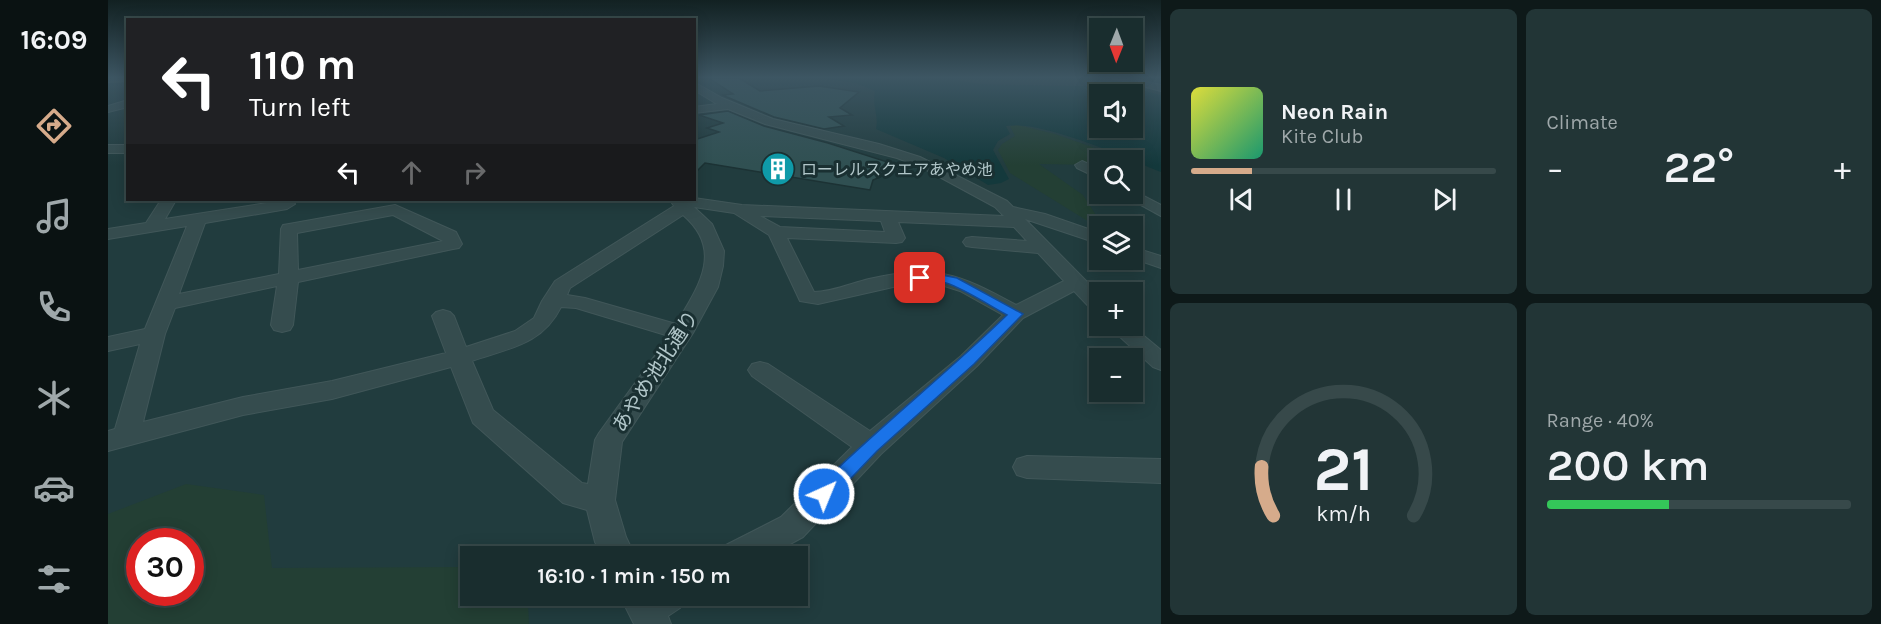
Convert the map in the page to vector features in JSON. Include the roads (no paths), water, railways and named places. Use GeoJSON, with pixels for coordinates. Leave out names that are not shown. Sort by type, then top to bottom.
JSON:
{"type":"FeatureCollection","features":[{"type":"Feature","properties":{"kind":"street"},"geometry":{"type":"LineString","coordinates":[[696,110],[717,107]]}},
{"type":"Feature","properties":{"kind":"street"},"geometry":{"type":"LineString","coordinates":[[729,107],[797,130],[866,144],[920,160],[980,195],[1001,204],[1089,296]]}},
{"type":"Feature","properties":{"kind":"street"},"geometry":{"type":"LineString","coordinates":[[108,149],[126,149]]}},
{"type":"Feature","properties":{"kind":"street"},"geometry":{"type":"LineString","coordinates":[[1082,165],[1089,169]]}},
{"type":"Feature","properties":{"kind":"street"},"geometry":{"type":"LineString","coordinates":[[152,227],[167,201]]}},
{"type":"Feature","properties":{"kind":"street"},"geometry":{"type":"LineString","coordinates":[[1143,201],[1161,211]]}},
{"type":"Feature","properties":{"kind":"street"},"geometry":{"type":"LineString","coordinates":[[108,234],[198,220],[289,202],[288,280],[282,325]]}},
{"type":"Feature","properties":{"kind":"street"},"geometry":{"type":"LineString","coordinates":[[117,439],[243,406],[332,390],[459,357],[523,336],[543,322],[562,285],[680,203],[692,202],[738,209],[888,217],[1039,217],[1089,235]]}},
{"type":"Feature","properties":{"kind":"street","name":"あやめ池北通り"},"geometry":{"type":"LineString","coordinates":[[613,546],[600,500],[609,440],[682,333],[708,287],[714,266],[715,251],[707,231],[695,214],[680,203]]}},
{"type":"Feature","properties":{"kind":"street"},"geometry":{"type":"LineString","coordinates":[[738,209],[776,232],[896,238],[888,217]]}},
{"type":"Feature","properties":{"kind":"street"},"geometry":{"type":"LineString","coordinates":[[167,303],[288,280],[453,244],[450,236],[395,210],[289,229]]}},
{"type":"Feature","properties":{"kind":"street"},"geometry":{"type":"LineString","coordinates":[[117,439],[198,220]]}},
{"type":"Feature","properties":{"kind":"street"},"geometry":{"type":"LineString","coordinates":[[776,232],[807,297],[818,298],[903,279],[937,277],[952,281],[1016,314]]}},
{"type":"Feature","properties":{"kind":"street"},"geometry":{"type":"LineString","coordinates":[[972,242],[1041,248]]}},
{"type":"Feature","properties":{"kind":"street"},"geometry":{"type":"LineString","coordinates":[[1143,256],[1161,262]]}},
{"type":"Feature","properties":{"kind":"street"},"geometry":{"type":"LineString","coordinates":[[756,546],[792,526],[871,446],[969,361],[1016,314],[1064,287],[1077,285]]}},
{"type":"Feature","properties":{"kind":"street"},"geometry":{"type":"LineString","coordinates":[[552,301],[578,303],[682,333]]}},
{"type":"Feature","properties":{"kind":"street"},"geometry":{"type":"LineString","coordinates":[[443,316],[482,416],[574,494],[600,500]]}},
{"type":"Feature","properties":{"kind":"street"},"geometry":{"type":"LineString","coordinates":[[108,344],[154,334]]}},
{"type":"Feature","properties":{"kind":"street"},"geometry":{"type":"LineString","coordinates":[[1131,336],[1161,362]]}},
{"type":"Feature","properties":{"kind":"street"},"geometry":{"type":"LineString","coordinates":[[760,370],[871,446]]}},
{"type":"Feature","properties":{"kind":"street"},"geometry":{"type":"LineString","coordinates":[[1027,466],[1161,471]]}},
{"type":"Feature","properties":{"kind":"water"},"geometry":{"type":"Polygon","coordinates":[[[875,107],[1089,107],[1089,138],[1143,138],[1143,107],[1161,107],[1161,172],[1143,164],[1143,150],[1108,150],[1040,128],[1021,125],[1006,126],[1010,134],[998,141],[993,150],[1009,179],[988,185],[944,158],[876,129],[875,107]]]}},
{"type":"Feature","properties":{"kind":"place","name":"ローレルスクエアあやめ池"},"geometry":{"type":"Point","coordinates":[778,169]}}]}
